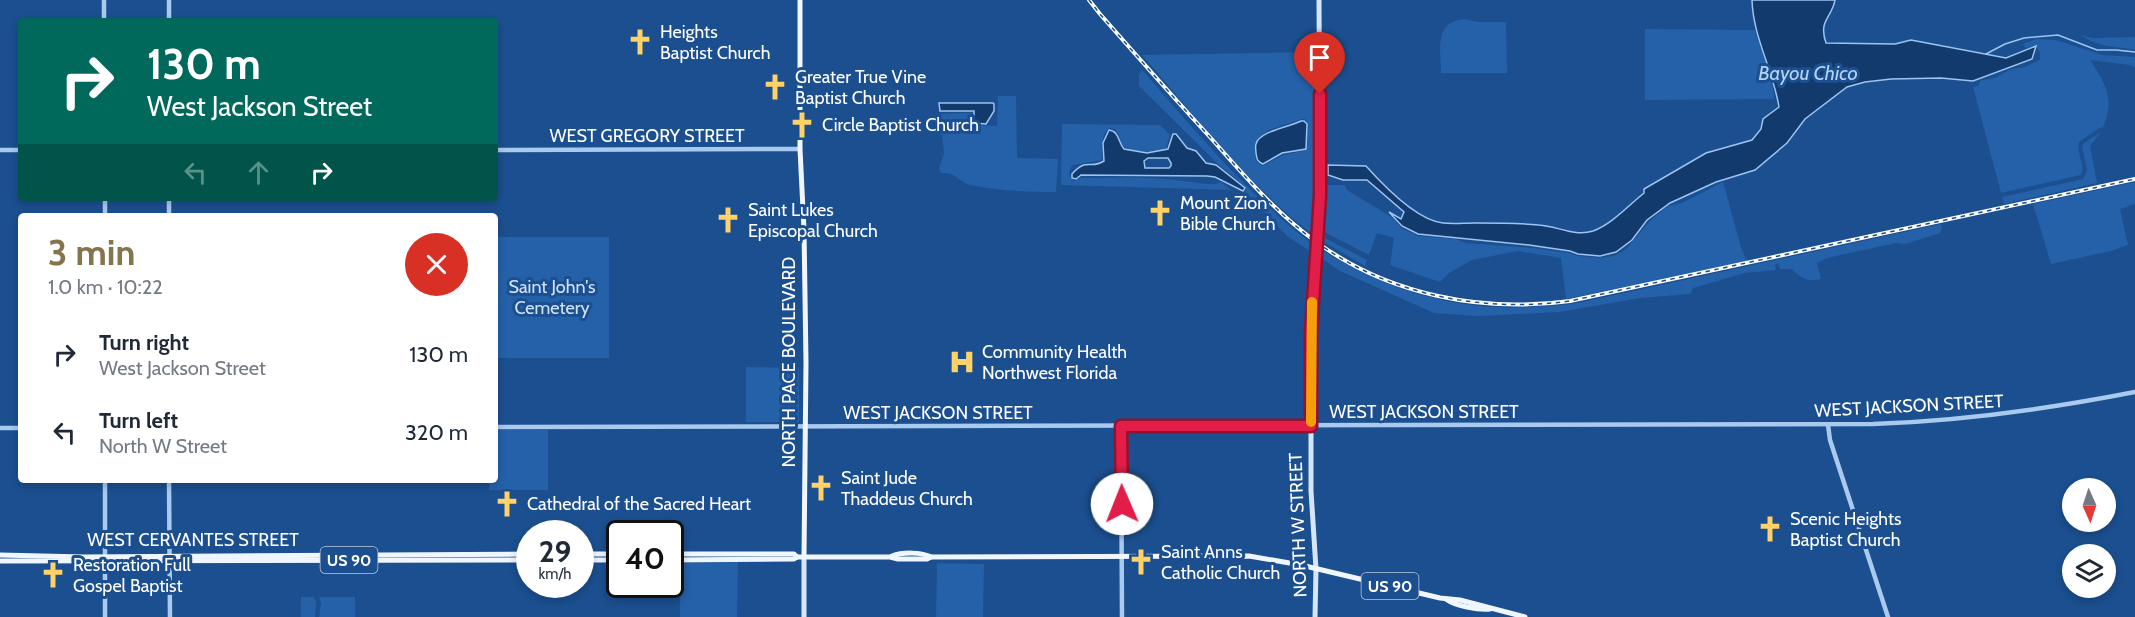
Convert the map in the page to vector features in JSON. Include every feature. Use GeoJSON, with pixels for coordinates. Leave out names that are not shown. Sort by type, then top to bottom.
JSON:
{"type":"FeatureCollection","features":[{"type":"Feature","properties":{"kind":"main road","name":"NORTH PACE BOULEVARD"},"geometry":{"type":"LineString","coordinates":[[800,0],[800,149],[804,230],[806,427],[804,617]]}},
{"type":"Feature","properties":{"kind":"main road","name":"NORTH W STREET"},"geometry":{"type":"LineString","coordinates":[[1315,617],[1316,569],[1311,491],[1311,333],[1320,196],[1319,0]]}},
{"type":"Feature","properties":{"kind":"main road","name":"WEST CERVANTES STREET"},"geometry":{"type":"LineString","coordinates":[[0,561],[296,555],[516,554]]}},
{"type":"Feature","properties":{"kind":"main road","name":"US 90"},"geometry":{"type":"LineString","coordinates":[[684,554],[794,554],[797,557]]}},
{"type":"Feature","properties":{"kind":"main road","name":"WEST CERVANTES STREET"},"geometry":{"type":"LineString","coordinates":[[0,555],[105,559]]}},
{"type":"Feature","properties":{"kind":"main road"},"geometry":{"type":"LineString","coordinates":[[264,560],[293,558],[296,555]]}},
{"type":"Feature","properties":{"kind":"main road"},"geometry":{"type":"LineString","coordinates":[[314,560],[346,555]]}},
{"type":"Feature","properties":{"kind":"main road","name":"US 90"},"geometry":{"type":"LineString","coordinates":[[684,560],[794,559],[797,557],[927,559],[931,557],[1249,556],[1276,560],[1446,599],[1459,604],[1525,617]]}},
{"type":"Feature","properties":{"kind":"main road","name":"WEST CERVANTES STREET"},"geometry":{"type":"LineString","coordinates":[[168,558],[516,560]]}},
{"type":"Feature","properties":{"kind":"street"},"geometry":{"type":"LineString","coordinates":[[104,0],[104,18]]}},
{"type":"Feature","properties":{"kind":"street"},"geometry":{"type":"LineString","coordinates":[[168,18],[169,0]]}},
{"type":"Feature","properties":{"kind":"street","name":"WEST GREGORY STREET"},"geometry":{"type":"LineString","coordinates":[[498,150],[800,149]]}},
{"type":"Feature","properties":{"kind":"street"},"geometry":{"type":"LineString","coordinates":[[0,150],[18,150]]}},
{"type":"Feature","properties":{"kind":"street","name":"WEST JACKSON STREET"},"geometry":{"type":"LineString","coordinates":[[498,428],[1828,425],[1902,423],[1986,416],[2135,392]]}},
{"type":"Feature","properties":{"kind":"street"},"geometry":{"type":"LineString","coordinates":[[1828,425],[1830,440],[1888,617]]}},
{"type":"Feature","properties":{"kind":"street"},"geometry":{"type":"LineString","coordinates":[[1121,426],[1122,617]]}},
{"type":"Feature","properties":{"kind":"street"},"geometry":{"type":"LineString","coordinates":[[0,428],[18,428]]}},
{"type":"Feature","properties":{"kind":"street"},"geometry":{"type":"LineString","coordinates":[[105,483],[105,617]]}},
{"type":"Feature","properties":{"kind":"street"},"geometry":{"type":"LineString","coordinates":[[169,483],[170,617]]}},
{"type":"Feature","properties":{"kind":"green space"},"geometry":{"type":"Polygon","coordinates":[[[1465,19],[1478,22],[1506,22],[1507,73],[1441,73],[1440,46],[1443,31],[1455,21],[1465,19]]]}},
{"type":"Feature","properties":{"kind":"green space"},"geometry":{"type":"Polygon","coordinates":[[[1645,29],[1755,30],[1774,99],[1645,100],[1645,29]]]}},
{"type":"Feature","properties":{"kind":"green space"},"geometry":{"type":"Polygon","coordinates":[[[2081,35],[2092,38],[2135,37],[2135,50],[2101,45],[2081,35]]]}},
{"type":"Feature","properties":{"kind":"green space"},"geometry":{"type":"Polygon","coordinates":[[[2036,39],[2056,40],[2102,55],[2135,57],[2135,67],[2090,60],[2105,85],[2109,101],[2102,129],[2101,127],[2079,142],[2081,175],[2001,193],[1973,87],[1978,86],[1981,80],[1995,78],[2009,70],[2040,60],[2040,52],[2035,45],[2026,48],[2023,44],[2036,39]]]}},
{"type":"Feature","properties":{"kind":"green space"},"geometry":{"type":"Polygon","coordinates":[[[1318,52],[1318,196],[1315,236],[1291,217],[1246,174],[1142,55],[1318,52]],[[1305,119],[1271,129],[1259,137],[1255,151],[1257,162],[1263,166],[1283,155],[1307,150],[1308,124],[1305,119]]]}},
{"type":"Feature","properties":{"kind":"green space"},"geometry":{"type":"Polygon","coordinates":[[[1142,70],[1245,185],[1314,245],[1314,254],[1287,236],[1245,192],[1246,187],[1219,165],[1139,86],[1139,75],[1142,70]]]}},
{"type":"Feature","properties":{"kind":"green space"},"geometry":{"type":"Polygon","coordinates":[[[998,96],[1016,96],[1017,158],[1058,159],[1056,192],[1013,191],[982,187],[967,184],[951,174],[941,173],[939,168],[944,154],[942,135],[937,134],[936,114],[971,113],[971,125],[997,126],[998,96]]]}},
{"type":"Feature","properties":{"kind":"green space"},"geometry":{"type":"Polygon","coordinates":[[[1062,124],[1160,125],[1170,135],[1166,148],[1156,151],[1138,151],[1123,145],[1117,132],[1109,128],[1103,139],[1102,160],[1073,165],[1069,173],[1074,181],[1080,178],[1171,179],[1208,184],[1221,182],[1231,190],[1061,185],[1062,124]]]}},
{"type":"Feature","properties":{"kind":"green space"},"geometry":{"type":"Polygon","coordinates":[[[2101,132],[2090,146],[2097,183],[2004,204],[2002,197],[2083,179],[2087,170],[2082,146],[2101,132]]]}},
{"type":"Feature","properties":{"kind":"green space"},"geometry":{"type":"Polygon","coordinates":[[[1723,182],[1747,261],[1566,299],[1561,258],[1518,251],[1472,260],[1449,273],[1440,282],[1390,265],[1394,238],[1377,233],[1369,255],[1320,230],[1322,185],[1345,185],[1347,190],[1393,218],[1401,228],[1418,236],[1455,239],[1466,243],[1533,248],[1600,258],[1614,256],[1625,250],[1652,219],[1668,206],[1682,203],[1723,182]]]}},
{"type":"Feature","properties":{"kind":"green space"},"geometry":{"type":"Polygon","coordinates":[[[2135,182],[2135,204],[2120,209],[2128,245],[2051,264],[2033,204],[2135,182]]]}},
{"type":"Feature","properties":{"kind":"green space"},"geometry":{"type":"Polygon","coordinates":[[[1941,224],[1940,233],[1905,244],[1896,243],[1827,258],[1817,263],[1821,279],[1805,279],[1792,269],[1780,269],[1778,263],[1775,265],[1776,270],[1745,273],[1693,288],[1690,294],[1640,298],[1560,312],[1478,316],[1434,313],[1340,271],[1318,256],[1318,248],[1382,281],[1443,300],[1474,305],[1541,307],[1578,303],[1941,224]]]}},
{"type":"Feature","properties":{"kind":"green space"},"geometry":{"type":"Polygon","coordinates":[[[1319,235],[1367,260],[1365,266],[1319,239],[1319,235]]]}},
{"type":"Feature","properties":{"kind":"green space","name":"Saint John's Cemetery"},"geometry":{"type":"Polygon","coordinates":[[[498,237],[609,237],[609,358],[498,358],[498,237]]]}},
{"type":"Feature","properties":{"kind":"green space"},"geometry":{"type":"Polygon","coordinates":[[[746,367],[799,368],[799,422],[746,422],[746,367]]]}},
{"type":"Feature","properties":{"kind":"green space"},"geometry":{"type":"Polygon","coordinates":[[[498,430],[548,430],[548,490],[489,490],[489,483],[498,483],[498,430]]]}},
{"type":"Feature","properties":{"kind":"green space"},"geometry":{"type":"Polygon","coordinates":[[[738,562],[737,617],[680,617],[680,598],[684,598],[684,563],[738,562]]]}},
{"type":"Feature","properties":{"kind":"green space"},"geometry":{"type":"Polygon","coordinates":[[[937,563],[984,564],[983,617],[936,617],[937,563]]]}},
{"type":"Feature","properties":{"kind":"green space"},"geometry":{"type":"Polygon","coordinates":[[[301,597],[313,597],[316,601],[315,617],[301,617],[301,597]]]}},
{"type":"Feature","properties":{"kind":"green space"},"geometry":{"type":"Polygon","coordinates":[[[319,597],[355,597],[355,617],[319,617],[321,603],[319,597]]]}},
{"type":"Feature","properties":{"kind":"water","name":"Bayou Chico"},"geometry":{"type":"Polygon","coordinates":[[[1752,0],[1835,0],[1825,24],[1826,43],[1895,44],[1911,40],[2006,58],[2036,46],[2032,59],[1973,81],[1941,78],[1891,79],[1847,87],[1805,119],[1787,143],[1755,170],[1716,182],[1670,203],[1647,220],[1632,240],[1616,252],[1600,256],[1529,245],[1418,234],[1402,226],[1389,212],[1401,219],[1404,212],[1367,180],[1343,180],[1328,175],[1328,165],[1366,166],[1411,209],[1422,216],[1443,223],[1523,224],[1580,233],[1593,231],[1620,214],[1644,193],[1644,189],[1706,153],[1752,140],[1761,129],[1763,119],[1779,107],[1759,40],[1752,0]]]}},
{"type":"Feature","properties":{"kind":"water"},"geometry":{"type":"Polygon","coordinates":[[[939,103],[993,103],[994,111],[986,124],[974,123],[974,111],[940,111],[939,103]]]}},
{"type":"Feature","properties":{"kind":"water"},"geometry":{"type":"Polygon","coordinates":[[[1301,121],[1307,124],[1306,149],[1282,153],[1263,164],[1258,161],[1256,144],[1258,140],[1269,133],[1301,121]]]}},
{"type":"Feature","properties":{"kind":"water"},"geometry":{"type":"Polygon","coordinates":[[[1109,130],[1117,135],[1124,149],[1147,153],[1168,149],[1173,134],[1176,134],[1187,148],[1196,151],[1206,163],[1216,165],[1245,188],[1243,191],[1215,177],[1207,176],[1081,175],[1076,179],[1072,178],[1072,174],[1081,166],[1104,161],[1103,143],[1109,130]],[[1148,158],[1144,161],[1145,168],[1169,168],[1171,163],[1168,158],[1148,158]]]}},
{"type":"Feature","properties":{"kind":"waterway"},"geometry":{"type":"LineString","coordinates":[[1986,54],[2005,44],[2024,38],[2058,35],[2097,50],[2135,52]]}},
{"type":"Feature","properties":{"kind":"railway"},"geometry":{"type":"LineString","coordinates":[[1089,0],[1246,178],[1300,230],[1343,260],[1373,275],[1437,296],[1470,302],[1537,304],[1570,301],[2135,179]]}},
{"type":"Feature","properties":{"kind":"slow traffic"},"geometry":{"type":"LineString","coordinates":[[1311,422],[1312,302]]}},
{"type":"Feature","properties":{"kind":"place","name":"Heights Baptist Church"},"geometry":{"type":"Point","coordinates":[640,42]}},
{"type":"Feature","properties":{"kind":"place","name":"Greater True Vine Baptist Church"},"geometry":{"type":"Point","coordinates":[775,87]}},
{"type":"Feature","properties":{"kind":"place","name":"Circle Baptist Church"},"geometry":{"type":"Point","coordinates":[802,125]}},
{"type":"Feature","properties":{"kind":"place","name":"Mount Zion Bible Church"},"geometry":{"type":"Point","coordinates":[1160,213]}},
{"type":"Feature","properties":{"kind":"place","name":"Saint Lukes Episcopal Church"},"geometry":{"type":"Point","coordinates":[728,220]}},
{"type":"Feature","properties":{"kind":"place","name":"Community Health Northwest Florida"},"geometry":{"type":"Point","coordinates":[962,362]}},
{"type":"Feature","properties":{"kind":"place","name":"Saint Jude Thaddeus Church"},"geometry":{"type":"Point","coordinates":[821,488]}},
{"type":"Feature","properties":{"kind":"place","name":"Cathedral of the Sacred Heart"},"geometry":{"type":"Point","coordinates":[507,504]}},
{"type":"Feature","properties":{"kind":"place","name":"Scenic Heights Baptist Church"},"geometry":{"type":"Point","coordinates":[1770,529]}},
{"type":"Feature","properties":{"kind":"place","name":"Saint Anns Catholic Church"},"geometry":{"type":"Point","coordinates":[1141,562]}},
{"type":"Feature","properties":{"kind":"place","name":"Restoration Full Gospel Baptist"},"geometry":{"type":"Point","coordinates":[53,575]}},
{"type":"Feature","properties":{"kind":"route"},"geometry":{"type":"LineString","coordinates":[[1122,504],[1121,426],[1311,426],[1311,333],[1320,196],[1320,94]]}}]}
